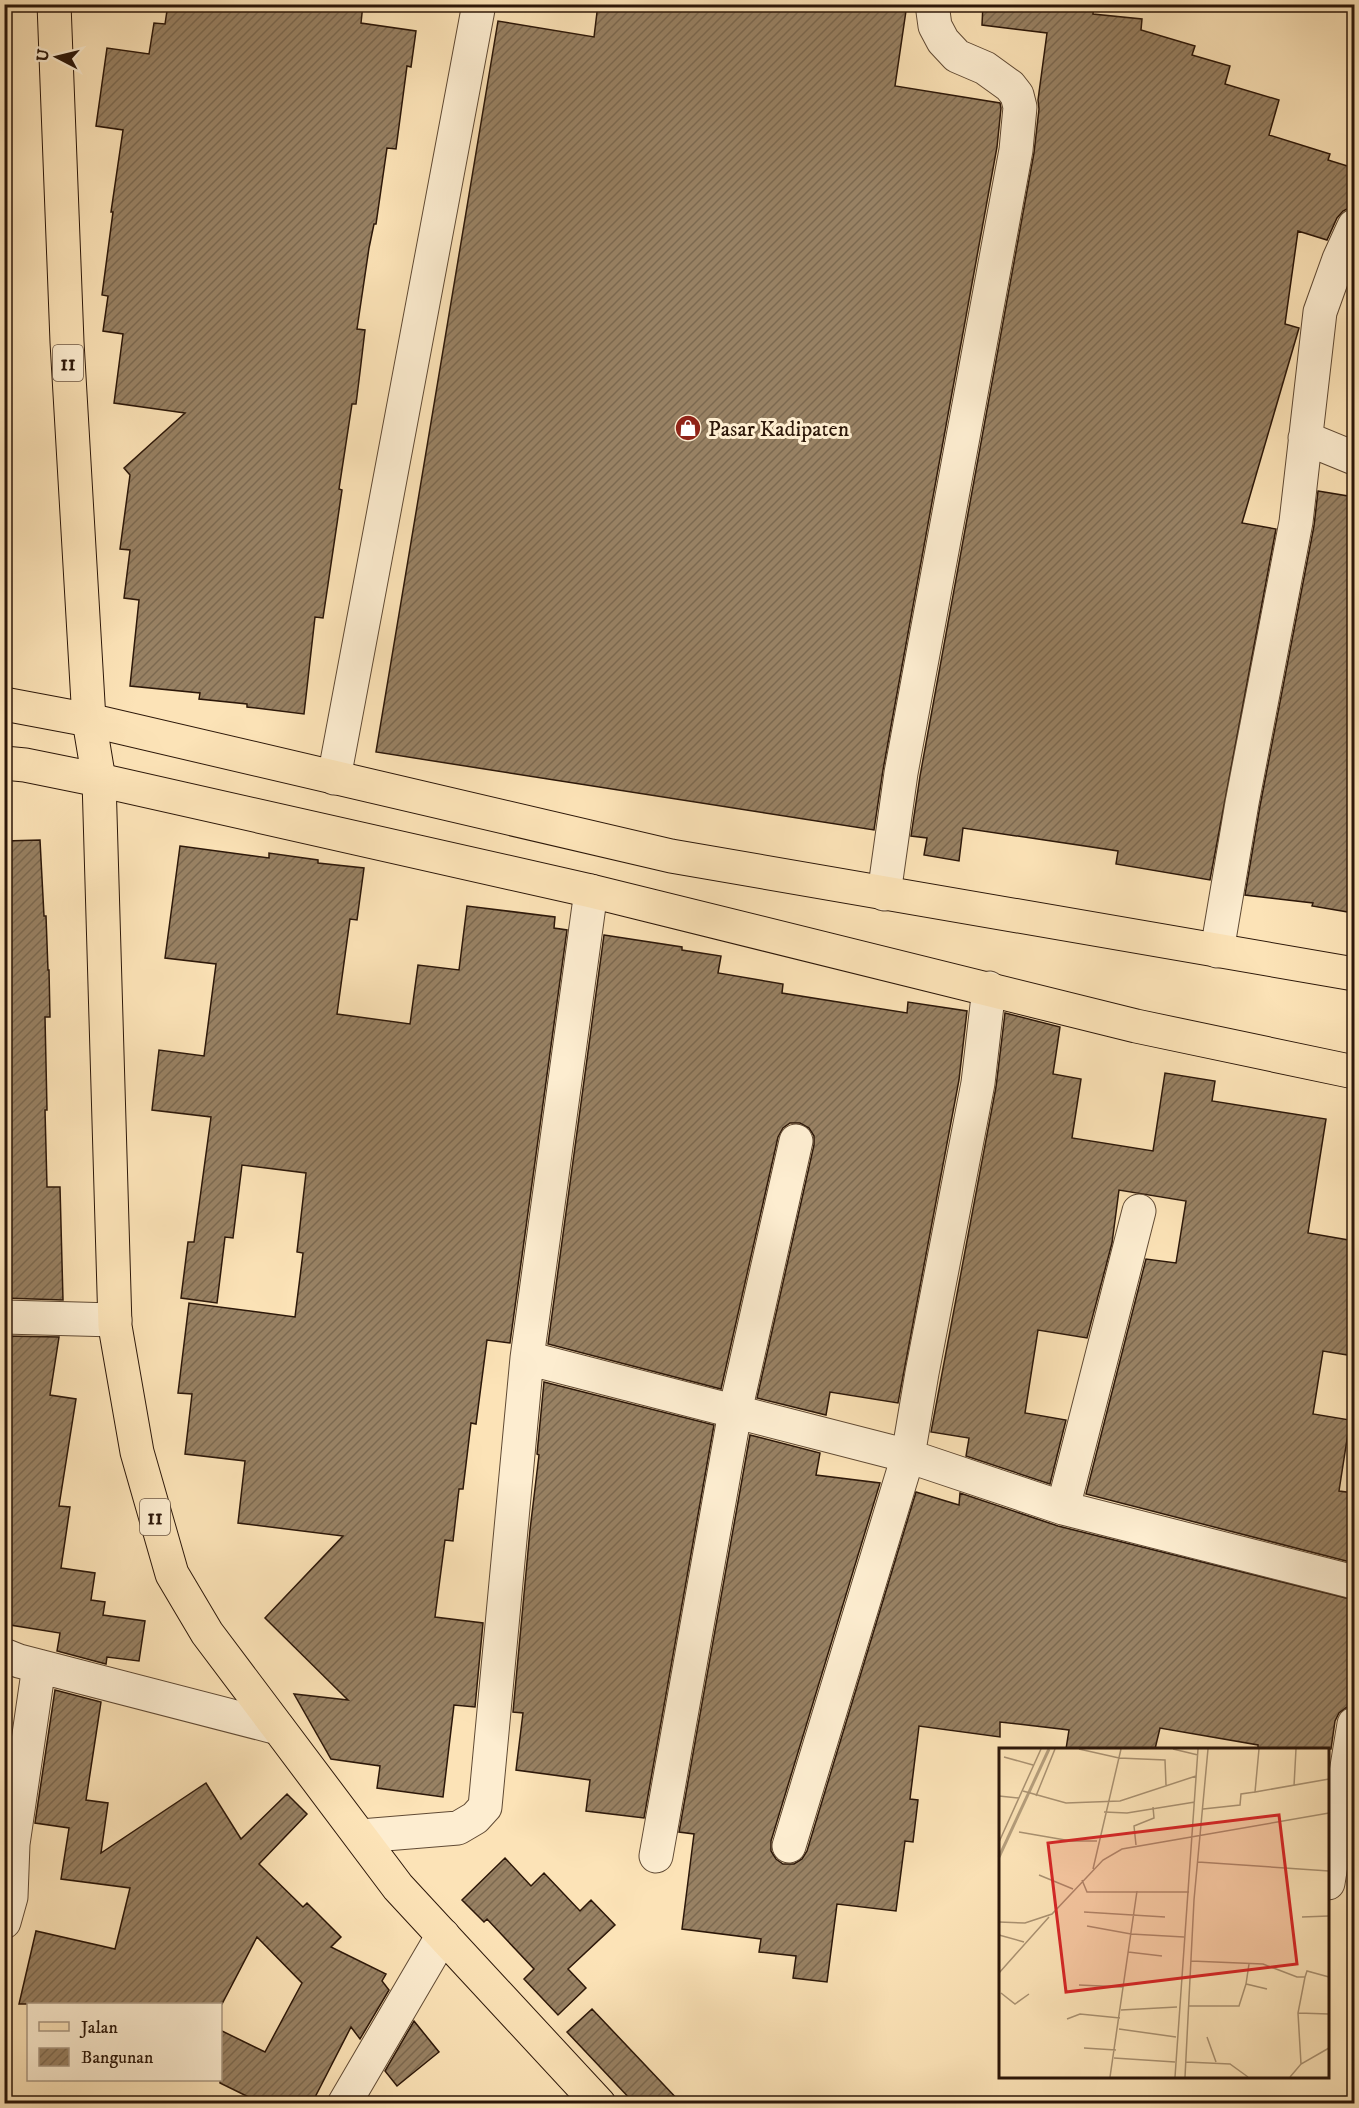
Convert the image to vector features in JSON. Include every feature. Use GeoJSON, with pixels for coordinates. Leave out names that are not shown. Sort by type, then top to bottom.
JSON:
{"type":"FeatureCollection","features":[{"type":"Feature","properties":{"kind":"main road","name":"11"},"geometry":{"type":"LineString","coordinates":[[54,4],[67,342],[89,720],[99,780],[115,1320],[136,1452],[172,1574],[207,1633],[398,1887],[599,2103]]}},
{"type":"Feature","properties":{"kind":"main road"},"geometry":{"type":"LineString","coordinates":[[4,704],[89,720],[671,856],[1354,974]]}},
{"type":"Feature","properties":{"kind":"main road"},"geometry":{"type":"LineString","coordinates":[[4,763],[26,765],[99,780],[591,891],[1136,1026],[1354,1072]]}},
{"type":"Feature","properties":{"kind":"street"},"geometry":{"type":"LineString","coordinates":[[334,778],[479,4]]}},
{"type":"Feature","properties":{"kind":"street"},"geometry":{"type":"LineString","coordinates":[[884,894],[901,773],[1016,150],[1020,107],[1017,95],[1010,86],[985,68],[957,56],[943,41],[934,26],[932,4]]}},
{"type":"Feature","properties":{"kind":"street"},"geometry":{"type":"LineString","coordinates":[[1216,951],[1296,522],[1320,312],[1339,259],[1354,226]]}},
{"type":"Feature","properties":{"kind":"street"},"geometry":{"type":"LineString","coordinates":[[1305,438],[1354,458]]}},
{"type":"Feature","properties":{"kind":"street"},"geometry":{"type":"LineString","coordinates":[[361,1836],[458,1828],[475,1818],[485,1807],[527,1358],[591,891]]}},
{"type":"Feature","properties":{"kind":"street"},"geometry":{"type":"LineString","coordinates":[[789,1846],[908,1456],[978,1083],[989,988]]}},
{"type":"Feature","properties":{"kind":"street"},"geometry":{"type":"LineString","coordinates":[[656,1856],[735,1412],[796,1141]]}},
{"type":"Feature","properties":{"kind":"street"},"geometry":{"type":"LineString","coordinates":[[1063,1508],[1139,1211]]}},
{"type":"Feature","properties":{"kind":"street"},"geometry":{"type":"LineString","coordinates":[[4,1317],[115,1320]]}},
{"type":"Feature","properties":{"kind":"street"},"geometry":{"type":"LineString","coordinates":[[527,1358],[908,1456],[1063,1508],[1354,1582]]}},
{"type":"Feature","properties":{"kind":"street"},"geometry":{"type":"LineString","coordinates":[[4,1655],[278,1728]]}},
{"type":"Feature","properties":{"kind":"street"},"geometry":{"type":"LineString","coordinates":[[4,1922],[11,1897],[13,1844],[39,1666]]}},
{"type":"Feature","properties":{"kind":"street"},"geometry":{"type":"LineString","coordinates":[[1329,1877],[1354,1724]]}},
{"type":"Feature","properties":{"kind":"street"},"geometry":{"type":"LineString","coordinates":[[344,2103],[443,1935]]}},
{"type":"Feature","properties":{"kind":"building"},"geometry":{"type":"Polygon","coordinates":[[[168,4],[363,4],[361,23],[416,31],[411,67],[407,66],[396,149],[387,148],[376,224],[374,224],[369,248],[357,329],[365,330],[356,404],[352,404],[323,618],[315,617],[304,714],[247,707],[247,704],[199,699],[200,693],[130,686],[139,600],[124,598],[130,550],[120,549],[130,475],[124,468],[185,413],[114,403],[123,334],[103,331],[108,296],[102,295],[123,130],[96,126],[107,48],[149,54],[154,23],[165,24],[168,4]]]}},
{"type":"Feature","properties":{"kind":"building","name":"Pasar Kadipaten"},"geometry":{"type":"Polygon","coordinates":[[[598,4],[907,4],[895,86],[1000,103],[997,147],[874,830],[376,752],[498,21],[594,37],[598,4]]]}},
{"type":"Feature","properties":{"kind":"building"},"geometry":{"type":"Polygon","coordinates":[[[983,4],[1094,4],[1093,14],[1142,19],[1141,30],[1195,46],[1192,55],[1230,66],[1225,84],[1279,100],[1269,135],[1330,154],[1328,160],[1354,168],[1354,190],[1349,208],[1337,218],[1327,240],[1298,231],[1285,324],[1299,328],[1242,523],[1276,529],[1210,880],[1116,864],[1118,851],[963,828],[959,861],[924,855],[927,838],[911,836],[1034,153],[1047,33],[982,25],[983,4]]]}},
{"type":"Feature","properties":{"kind":"building"},"geometry":{"type":"Polygon","coordinates":[[[1318,491],[1354,497],[1354,558],[1349,590],[1354,591],[1354,913],[1312,906],[1313,903],[1245,895],[1314,526],[1318,491]]]}},
{"type":"Feature","properties":{"kind":"building"},"geometry":{"type":"Polygon","coordinates":[[[40,840],[50,1017],[45,1017],[47,1187],[60,1187],[63,1300],[4,1298],[4,1188],[11,1188],[4,1024],[4,969],[9,969],[8,908],[4,909],[4,841],[40,840]]]}},
{"type":"Feature","properties":{"kind":"building"},"geometry":{"type":"Polygon","coordinates":[[[180,846],[269,858],[269,853],[318,860],[318,863],[364,868],[357,920],[350,919],[337,1014],[410,1024],[418,965],[459,970],[467,906],[555,917],[554,928],[567,930],[510,1343],[487,1340],[476,1424],[471,1423],[463,1489],[459,1489],[453,1541],[445,1540],[435,1617],[483,1623],[475,1707],[454,1705],[443,1797],[377,1788],[380,1766],[331,1759],[294,1694],[348,1700],[265,1618],[343,1536],[238,1523],[245,1461],[185,1454],[192,1394],[178,1393],[189,1303],[295,1317],[303,1253],[297,1252],[306,1173],[242,1165],[233,1238],[225,1237],[217,1303],[181,1298],[188,1242],[194,1242],[211,1117],[152,1110],[159,1050],[204,1056],[216,964],[165,958],[180,846]]]}},
{"type":"Feature","properties":{"kind":"building"},"geometry":{"type":"Polygon","coordinates":[[[604,935],[682,947],[682,950],[721,956],[718,973],[783,984],[782,993],[907,1013],[908,1002],[967,1011],[959,1080],[898,1403],[830,1392],[826,1415],[757,1398],[814,1145],[814,1136],[809,1128],[800,1123],[790,1123],[783,1128],[778,1137],[721,1389],[548,1344],[604,935]]]}},
{"type":"Feature","properties":{"kind":"building"},"geometry":{"type":"Polygon","coordinates":[[[1005,1013],[1060,1027],[1053,1074],[1081,1079],[1072,1138],[1153,1151],[1165,1073],[1215,1081],[1212,1101],[1326,1119],[1308,1233],[1354,1241],[1354,1356],[1323,1351],[1313,1414],[1350,1420],[1339,1491],[1354,1493],[1354,1563],[1086,1494],[1146,1259],[1176,1263],[1186,1201],[1119,1190],[1112,1243],[1087,1338],[1038,1330],[1025,1413],[1066,1420],[1050,1484],[966,1456],[969,1438],[931,1432],[996,1087],[1005,1013]]]}},
{"type":"Feature","properties":{"kind":"building"},"geometry":{"type":"Polygon","coordinates":[[[4,1336],[59,1337],[50,1395],[76,1399],[59,1506],[70,1507],[61,1568],[95,1573],[91,1600],[105,1602],[103,1615],[145,1621],[139,1661],[107,1657],[106,1664],[57,1651],[60,1633],[4,1624],[4,1336]]]}},
{"type":"Feature","properties":{"kind":"building"},"geometry":{"type":"Polygon","coordinates":[[[544,1382],[714,1425],[644,1818],[586,1811],[590,1780],[516,1770],[523,1713],[513,1712],[539,1455],[537,1454],[544,1382]]]}},
{"type":"Feature","properties":{"kind":"building"},"geometry":{"type":"Polygon","coordinates":[[[750,1435],[820,1453],[816,1475],[880,1483],[771,1841],[771,1851],[783,1864],[794,1864],[802,1859],[807,1851],[916,1492],[959,1505],[960,1493],[1058,1526],[1354,1600],[1354,1706],[1347,1707],[1339,1713],[1335,1721],[1331,1749],[1258,1748],[1258,1745],[1160,1728],[1155,1748],[1066,1748],[1069,1730],[1000,1722],[1000,1737],[919,1726],[910,1799],[918,1800],[913,1842],[905,1841],[896,1911],[837,1904],[827,1982],[793,1978],[796,1956],[759,1952],[761,1939],[682,1929],[694,1834],[679,1832],[750,1435]]]}},
{"type":"Feature","properties":{"kind":"building"},"geometry":{"type":"Polygon","coordinates":[[[55,1690],[101,1702],[86,1800],[108,1803],[101,1853],[206,1783],[241,1839],[287,1794],[307,1814],[259,1864],[303,1907],[307,1903],[341,1937],[331,1947],[386,1974],[382,1981],[389,1990],[360,2039],[351,2027],[312,2103],[261,2103],[220,2083],[222,2081],[222,2031],[265,2052],[302,1983],[257,1937],[222,2004],[19,2004],[36,1931],[115,1949],[130,1888],[61,1879],[69,1828],[35,1823],[55,1690]]]}},
{"type":"Feature","properties":{"kind":"building"},"geometry":{"type":"Polygon","coordinates":[[[505,1858],[531,1886],[544,1873],[580,1911],[591,1900],[615,1925],[568,1969],[586,1988],[558,2015],[524,1979],[534,1969],[487,1919],[484,1922],[462,1900],[505,1858]]]}},
{"type":"Feature","properties":{"kind":"building"},"geometry":{"type":"Polygon","coordinates":[[[592,2009],[681,2103],[634,2103],[567,2032],[592,2009]]]}},
{"type":"Feature","properties":{"kind":"building"},"geometry":{"type":"Polygon","coordinates":[[[414,2021],[439,2052],[397,2086],[385,2071],[414,2021]]]}},
{"type":"Feature","properties":{"kind":"place","name":"Pasar Kadipaten"},"geometry":{"type":"Point","coordinates":[688,428]}}]}
